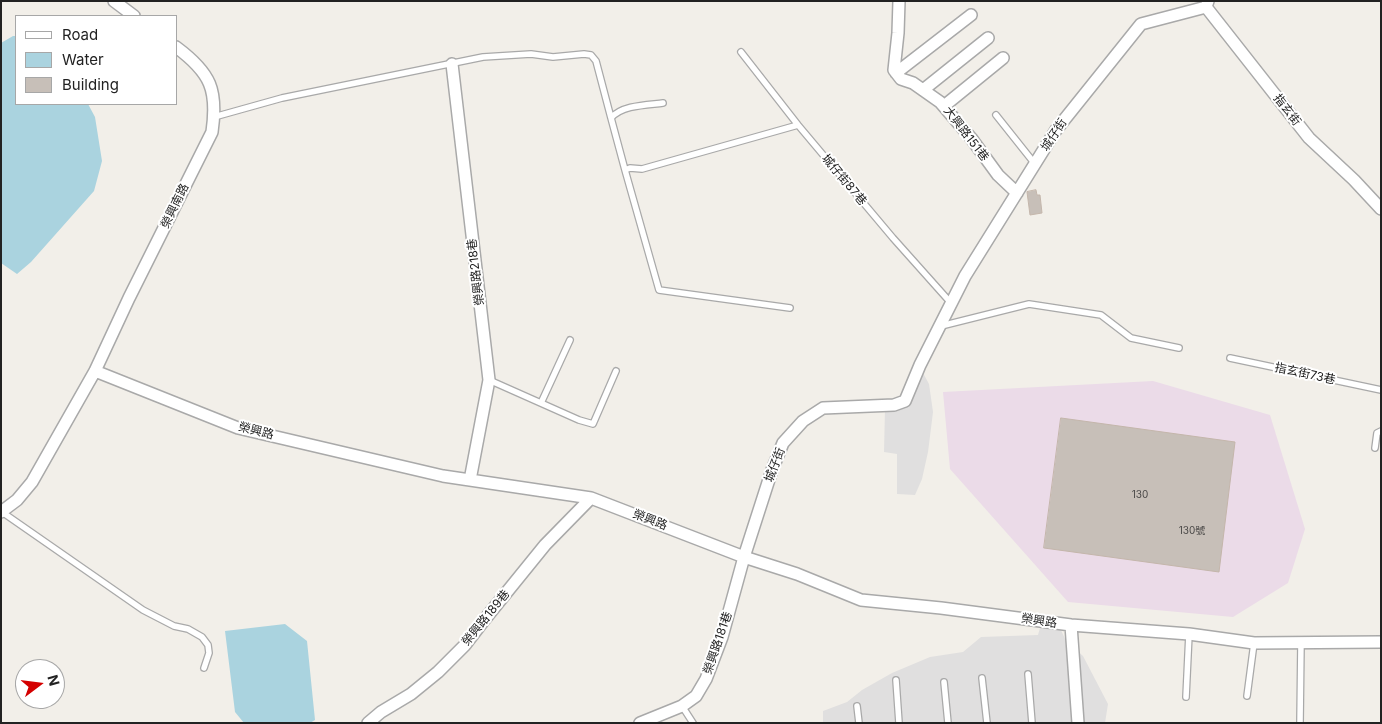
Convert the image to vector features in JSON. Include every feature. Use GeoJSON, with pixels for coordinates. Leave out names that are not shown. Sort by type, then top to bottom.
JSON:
{"type":"FeatureCollection","features":[{"type":"Feature","properties":{"kind":"street"},"geometry":{"type":"LineString","coordinates":[[114,1],[133,15]]}},
{"type":"Feature","properties":{"kind":"street"},"geometry":{"type":"LineString","coordinates":[[899,1],[894,70],[896,72],[971,15]]}},
{"type":"Feature","properties":{"kind":"street","name":"城仔街"},"geometry":{"type":"LineString","coordinates":[[744,556],[772,470],[784,443],[803,420],[823,408],[894,405],[905,401],[920,365],[966,276],[1056,130],[1141,24],[1207,4]]}},
{"type":"Feature","properties":{"kind":"street","name":"指玄街"},"geometry":{"type":"LineString","coordinates":[[1207,4],[1309,138],[1381,208]]}},
{"type":"Feature","properties":{"kind":"street"},"geometry":{"type":"LineString","coordinates":[[923,90],[988,38]]}},
{"type":"Feature","properties":{"kind":"street","name":"榮興南路"},"geometry":{"type":"LineString","coordinates":[[95,371],[212,132],[215,104],[213,90],[205,75],[190,57],[178,48]]}},
{"type":"Feature","properties":{"kind":"street"},"geometry":{"type":"LineString","coordinates":[[944,106],[1003,58]]}},
{"type":"Feature","properties":{"kind":"street","name":"榮興路218巷"},"geometry":{"type":"LineString","coordinates":[[452,64],[489,380],[470,480]]}},
{"type":"Feature","properties":{"kind":"street","name":"大興路151巷"},"geometry":{"type":"LineString","coordinates":[[896,72],[901,79],[913,83],[944,106],[971,138],[998,175],[1017,193]]}},
{"type":"Feature","properties":{"kind":"street"},"geometry":{"type":"LineString","coordinates":[[2,512],[17,500],[32,482],[95,371]]}},
{"type":"Feature","properties":{"kind":"street","name":"榮興路"},"geometry":{"type":"LineString","coordinates":[[95,371],[238,428],[443,476],[591,498],[797,574],[861,600],[941,608],[1071,625],[1189,634],[1254,643],[1381,642]]}},
{"type":"Feature","properties":{"kind":"street","name":"榮興路189巷"},"geometry":{"type":"LineString","coordinates":[[368,723],[381,712],[411,694],[438,672],[465,645],[545,546],[591,498]]}},
{"type":"Feature","properties":{"kind":"street","name":"榮興路181巷"},"geometry":{"type":"LineString","coordinates":[[640,723],[682,706],[696,696],[706,679],[722,637],[744,556]]}},
{"type":"Feature","properties":{"kind":"street"},"geometry":{"type":"LineString","coordinates":[[1071,625],[1078,723]]}},
{"type":"Feature","properties":{"kind":"lane","name":"城仔街87巷"},"geometry":{"type":"LineString","coordinates":[[741,52],[798,125],[893,238],[944,316]]}},
{"type":"Feature","properties":{"kind":"lane"},"geometry":{"type":"LineString","coordinates":[[214,117],[282,98],[483,57],[532,54],[553,57],[591,55],[596,61],[659,290],[790,308]]}},
{"type":"Feature","properties":{"kind":"lane"},"geometry":{"type":"LineString","coordinates":[[611,118],[614,114],[628,108],[663,103]]}},
{"type":"Feature","properties":{"kind":"lane"},"geometry":{"type":"LineString","coordinates":[[996,115],[1035,164]]}},
{"type":"Feature","properties":{"kind":"lane"},"geometry":{"type":"LineString","coordinates":[[625,170],[630,168],[642,169],[798,125]]}},
{"type":"Feature","properties":{"kind":"lane"},"geometry":{"type":"LineString","coordinates":[[944,316],[1029,304],[1101,315],[1131,338],[1179,348]]}},
{"type":"Feature","properties":{"kind":"lane"},"geometry":{"type":"LineString","coordinates":[[542,404],[570,340]]}},
{"type":"Feature","properties":{"kind":"lane","name":"指玄街73巷"},"geometry":{"type":"LineString","coordinates":[[1230,358],[1381,390]]}},
{"type":"Feature","properties":{"kind":"lane"},"geometry":{"type":"LineString","coordinates":[[489,380],[592,424],[616,371]]}},
{"type":"Feature","properties":{"kind":"lane"},"geometry":{"type":"LineString","coordinates":[[1375,448],[1377,433],[1381,430]]}},
{"type":"Feature","properties":{"kind":"lane"},"geometry":{"type":"LineString","coordinates":[[2,512],[143,610],[174,626],[188,629],[202,636],[208,645],[210,653],[204,668]]}},
{"type":"Feature","properties":{"kind":"lane"},"geometry":{"type":"LineString","coordinates":[[1186,697],[1189,634]]}},
{"type":"Feature","properties":{"kind":"lane"},"geometry":{"type":"LineString","coordinates":[[1300,642],[1300,723]]}},
{"type":"Feature","properties":{"kind":"lane"},"geometry":{"type":"LineString","coordinates":[[1247,696],[1254,643]]}},
{"type":"Feature","properties":{"kind":"lane"},"geometry":{"type":"LineString","coordinates":[[1028,674],[1032,723]]}},
{"type":"Feature","properties":{"kind":"lane"},"geometry":{"type":"LineString","coordinates":[[982,678],[987,723]]}},
{"type":"Feature","properties":{"kind":"lane"},"geometry":{"type":"LineString","coordinates":[[896,680],[899,723]]}},
{"type":"Feature","properties":{"kind":"lane"},"geometry":{"type":"LineString","coordinates":[[944,682],[948,723]]}},
{"type":"Feature","properties":{"kind":"lane"},"geometry":{"type":"LineString","coordinates":[[682,706],[692,723]]}},
{"type":"Feature","properties":{"kind":"lane"},"geometry":{"type":"LineString","coordinates":[[857,706],[859,723]]}},
{"type":"Feature","properties":{"kind":"shaded area"},"geometry":{"type":"Polygon","coordinates":[[[923,373],[929,384],[933,412],[928,452],[922,479],[915,495],[897,494],[897,454],[884,452],[885,409],[910,402],[923,373]]]}},
{"type":"Feature","properties":{"kind":"shaded area"},"geometry":{"type":"Polygon","coordinates":[[[1153,381],[1270,415],[1305,529],[1288,583],[1233,617],[1068,602],[950,469],[943,392],[1153,381]]]}},
{"type":"Feature","properties":{"kind":"shaded area"},"geometry":{"type":"Polygon","coordinates":[[[1040,628],[1060,628],[1066,641],[1083,656],[1108,704],[1105,723],[823,723],[823,711],[847,702],[862,690],[892,673],[930,657],[963,652],[981,637],[1038,635],[1040,628]]]}},
{"type":"Feature","properties":{"kind":"water"},"geometry":{"type":"Polygon","coordinates":[[[15,36],[15,105],[89,105],[95,117],[102,161],[94,191],[31,262],[17,274],[1,263],[1,43],[15,36]]]}},
{"type":"Feature","properties":{"kind":"water"},"geometry":{"type":"Polygon","coordinates":[[[285,624],[307,641],[315,720],[310,723],[244,723],[235,712],[225,631],[285,624]]]}},
{"type":"Feature","properties":{"kind":"building"},"geometry":{"type":"Polygon","coordinates":[[[1036,190],[1037,195],[1040,195],[1042,213],[1030,215],[1027,192],[1036,190]]]}},
{"type":"Feature","properties":{"kind":"building"},"geometry":{"type":"Polygon","coordinates":[[[1061,418],[1235,442],[1219,572],[1044,548],[1061,418]]]}}]}
